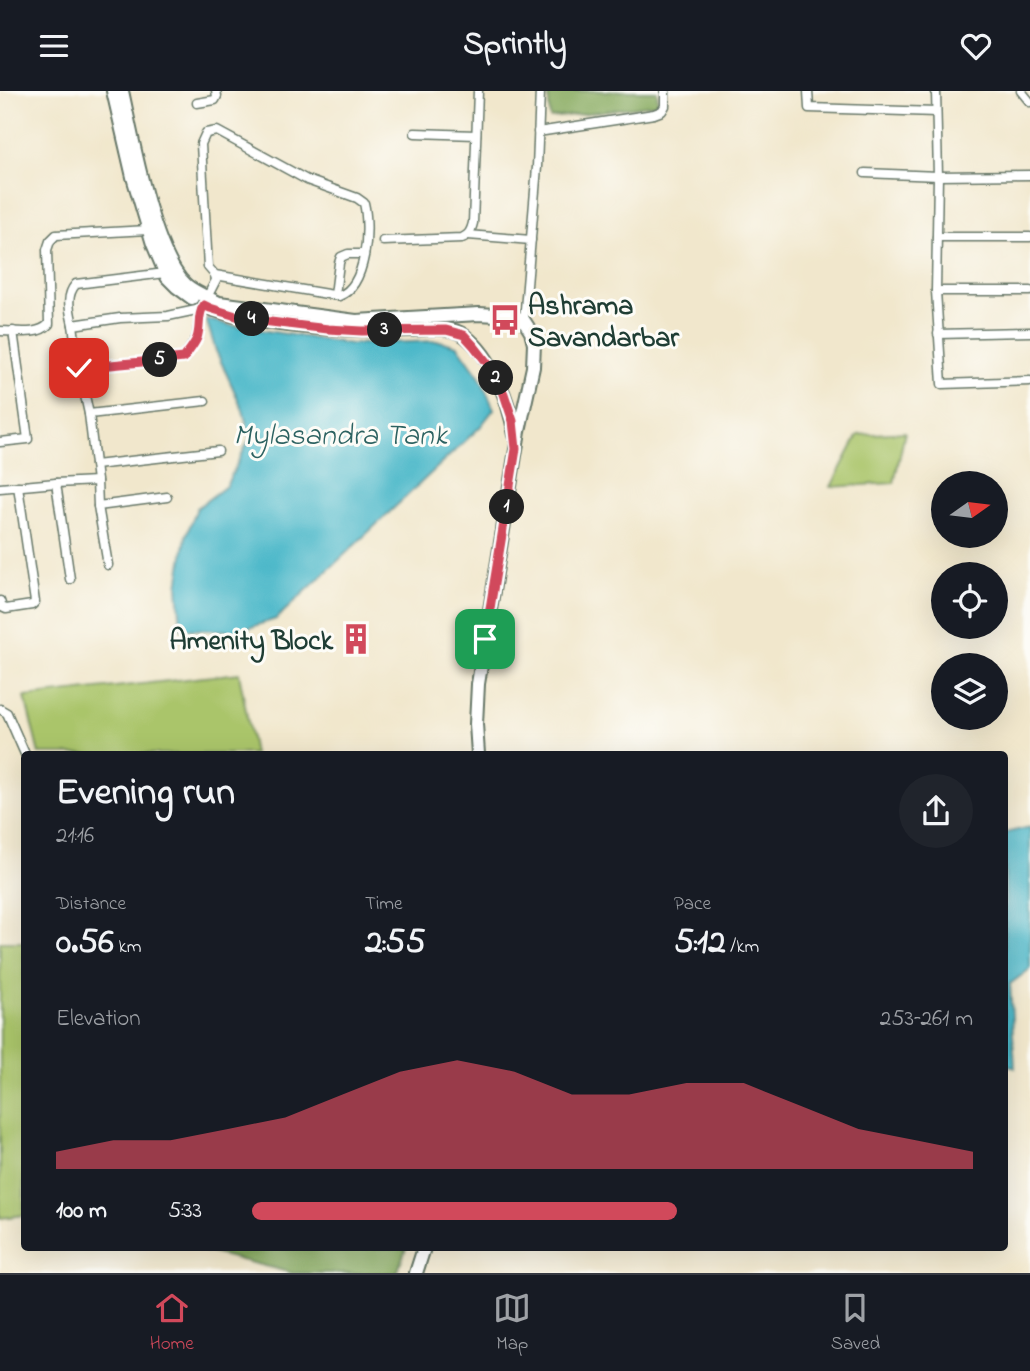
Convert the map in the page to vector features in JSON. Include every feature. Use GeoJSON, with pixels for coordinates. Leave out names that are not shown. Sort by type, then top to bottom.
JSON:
{"type":"FeatureCollection","features":[{"type":"Feature","properties":{"kind":"main road"},"geometry":{"type":"LineString","coordinates":[[113,91],[148,230],[165,273],[177,288],[210,308],[246,319],[362,331],[439,329],[464,335],[484,357],[501,388],[513,421],[516,449]]}},
{"type":"Feature","properties":{"kind":"main road"},"geometry":{"type":"LineString","coordinates":[[122,91],[141,176],[156,227],[174,269],[204,304]]}},
{"type":"Feature","properties":{"kind":"main road"},"geometry":{"type":"LineString","coordinates":[[204,304],[219,303],[356,321],[479,314],[514,316],[524,321],[531,332],[534,344],[533,367],[516,449],[478,684],[478,751]]}},
{"type":"Feature","properties":{"kind":"main road"},"geometry":{"type":"LineString","coordinates":[[416,1273],[423,1251]]}},
{"type":"Feature","properties":{"kind":"street"},"geometry":{"type":"LineString","coordinates":[[197,103],[215,100],[216,91]]}},
{"type":"Feature","properties":{"kind":"street"},"geometry":{"type":"LineString","coordinates":[[468,235],[473,223],[478,91]]}},
{"type":"Feature","properties":{"kind":"street"},"geometry":{"type":"LineString","coordinates":[[524,321],[540,91]]}},
{"type":"Feature","properties":{"kind":"street"},"geometry":{"type":"LineString","coordinates":[[538,132],[654,114],[662,111],[665,106],[665,91]]}},
{"type":"Feature","properties":{"kind":"street"},"geometry":{"type":"LineString","coordinates":[[808,91],[809,108],[936,112]]}},
{"type":"Feature","properties":{"kind":"street"},"geometry":{"type":"LineString","coordinates":[[936,91],[936,291],[942,384],[1030,381]]}},
{"type":"Feature","properties":{"kind":"street"},"geometry":{"type":"LineString","coordinates":[[1021,91],[1030,102]]}},
{"type":"Feature","properties":{"kind":"street"},"geometry":{"type":"LineString","coordinates":[[79,368],[184,358],[197,337],[204,304],[216,281],[215,275],[208,267],[201,144],[206,133],[217,131],[307,180],[353,196],[364,203],[367,214],[364,254],[361,269],[347,293],[339,296],[215,275]]}},
{"type":"Feature","properties":{"kind":"street"},"geometry":{"type":"LineString","coordinates":[[415,133],[476,135]]}},
{"type":"Feature","properties":{"kind":"street"},"geometry":{"type":"LineString","coordinates":[[865,173],[1030,176]]}},
{"type":"Feature","properties":{"kind":"street"},"geometry":{"type":"LineString","coordinates":[[0,331],[33,332],[44,329],[49,324],[47,250],[56,235],[148,230]]}},
{"type":"Feature","properties":{"kind":"street"},"geometry":{"type":"LineString","coordinates":[[383,241],[462,238],[468,235],[531,240]]}},
{"type":"Feature","properties":{"kind":"street"},"geometry":{"type":"LineString","coordinates":[[937,236],[1030,237]]}},
{"type":"Feature","properties":{"kind":"street"},"geometry":{"type":"LineString","coordinates":[[335,295],[341,257],[364,254]]}},
{"type":"Feature","properties":{"kind":"street"},"geometry":{"type":"LineString","coordinates":[[108,565],[98,506],[89,414],[69,303],[70,291],[76,284],[165,273]]}},
{"type":"Feature","properties":{"kind":"street"},"geometry":{"type":"LineString","coordinates":[[936,291],[1030,291]]}},
{"type":"Feature","properties":{"kind":"street"},"geometry":{"type":"LineString","coordinates":[[73,325],[120,318],[168,316],[204,304]]}},
{"type":"Feature","properties":{"kind":"street"},"geometry":{"type":"LineString","coordinates":[[0,442],[28,439],[13,331]]}},
{"type":"Feature","properties":{"kind":"street"},"geometry":{"type":"LineString","coordinates":[[939,334],[1030,332]]}},
{"type":"Feature","properties":{"kind":"street"},"geometry":{"type":"LineString","coordinates":[[89,414],[205,401]]}},
{"type":"Feature","properties":{"kind":"street"},"geometry":{"type":"LineString","coordinates":[[94,465],[218,451]]}},
{"type":"Feature","properties":{"kind":"street"},"geometry":{"type":"LineString","coordinates":[[0,488],[97,481]]}},
{"type":"Feature","properties":{"kind":"street"},"geometry":{"type":"LineString","coordinates":[[56,483],[70,579]]}},
{"type":"Feature","properties":{"kind":"street"},"geometry":{"type":"LineString","coordinates":[[0,601],[6,609],[32,605],[34,602],[18,486]]}},
{"type":"Feature","properties":{"kind":"street"},"geometry":{"type":"LineString","coordinates":[[98,506],[167,497]]}},
{"type":"Feature","properties":{"kind":"street"},"geometry":{"type":"LineString","coordinates":[[0,709],[7,713],[24,751]]}},
{"type":"Feature","properties":{"kind":"green space"},"geometry":{"type":"Polygon","coordinates":[[[548,91],[657,91],[658,104],[550,118],[548,91]]]}},
{"type":"Feature","properties":{"kind":"green space"},"geometry":{"type":"Polygon","coordinates":[[[905,432],[894,483],[831,487],[858,435],[905,432]]]}},
{"type":"Feature","properties":{"kind":"green space"},"geometry":{"type":"Polygon","coordinates":[[[239,673],[253,751],[38,751],[25,697],[239,673]]]}},
{"type":"Feature","properties":{"kind":"green space"},"geometry":{"type":"Polygon","coordinates":[[[0,942],[21,942],[21,1215],[0,1218],[0,942]]]}},
{"type":"Feature","properties":{"kind":"green space"},"geometry":{"type":"Polygon","coordinates":[[[205,1251],[405,1251],[397,1273],[292,1273],[205,1251]]]}},
{"type":"Feature","properties":{"kind":"water","name":"Mylasandra Tank"},"geometry":{"type":"Polygon","coordinates":[[[206,319],[351,344],[440,341],[458,346],[480,377],[494,409],[480,427],[276,619],[239,631],[181,629],[178,586],[186,536],[197,508],[226,486],[250,438],[243,410],[216,351],[206,319]]]}},
{"type":"Feature","properties":{"kind":"water"},"geometry":{"type":"Polygon","coordinates":[[[1030,827],[1030,969],[1010,984],[1015,1068],[1008,1065],[1008,832],[1030,827]]]}},
{"type":"Feature","properties":{"kind":"place","name":"Ashrama Savandarbar"},"geometry":{"type":"Point","coordinates":[505,320]}},
{"type":"Feature","properties":{"kind":"place","name":"Amenity Block"},"geometry":{"type":"Point","coordinates":[356,639]}},
{"type":"Feature","properties":{"kind":"route"},"geometry":{"type":"LineString","coordinates":[[79,368],[184,358],[197,337],[199,318],[204,305],[246,319],[328,329],[439,329],[464,335],[484,357],[498,381],[513,421],[516,449],[485,639]]}}]}
